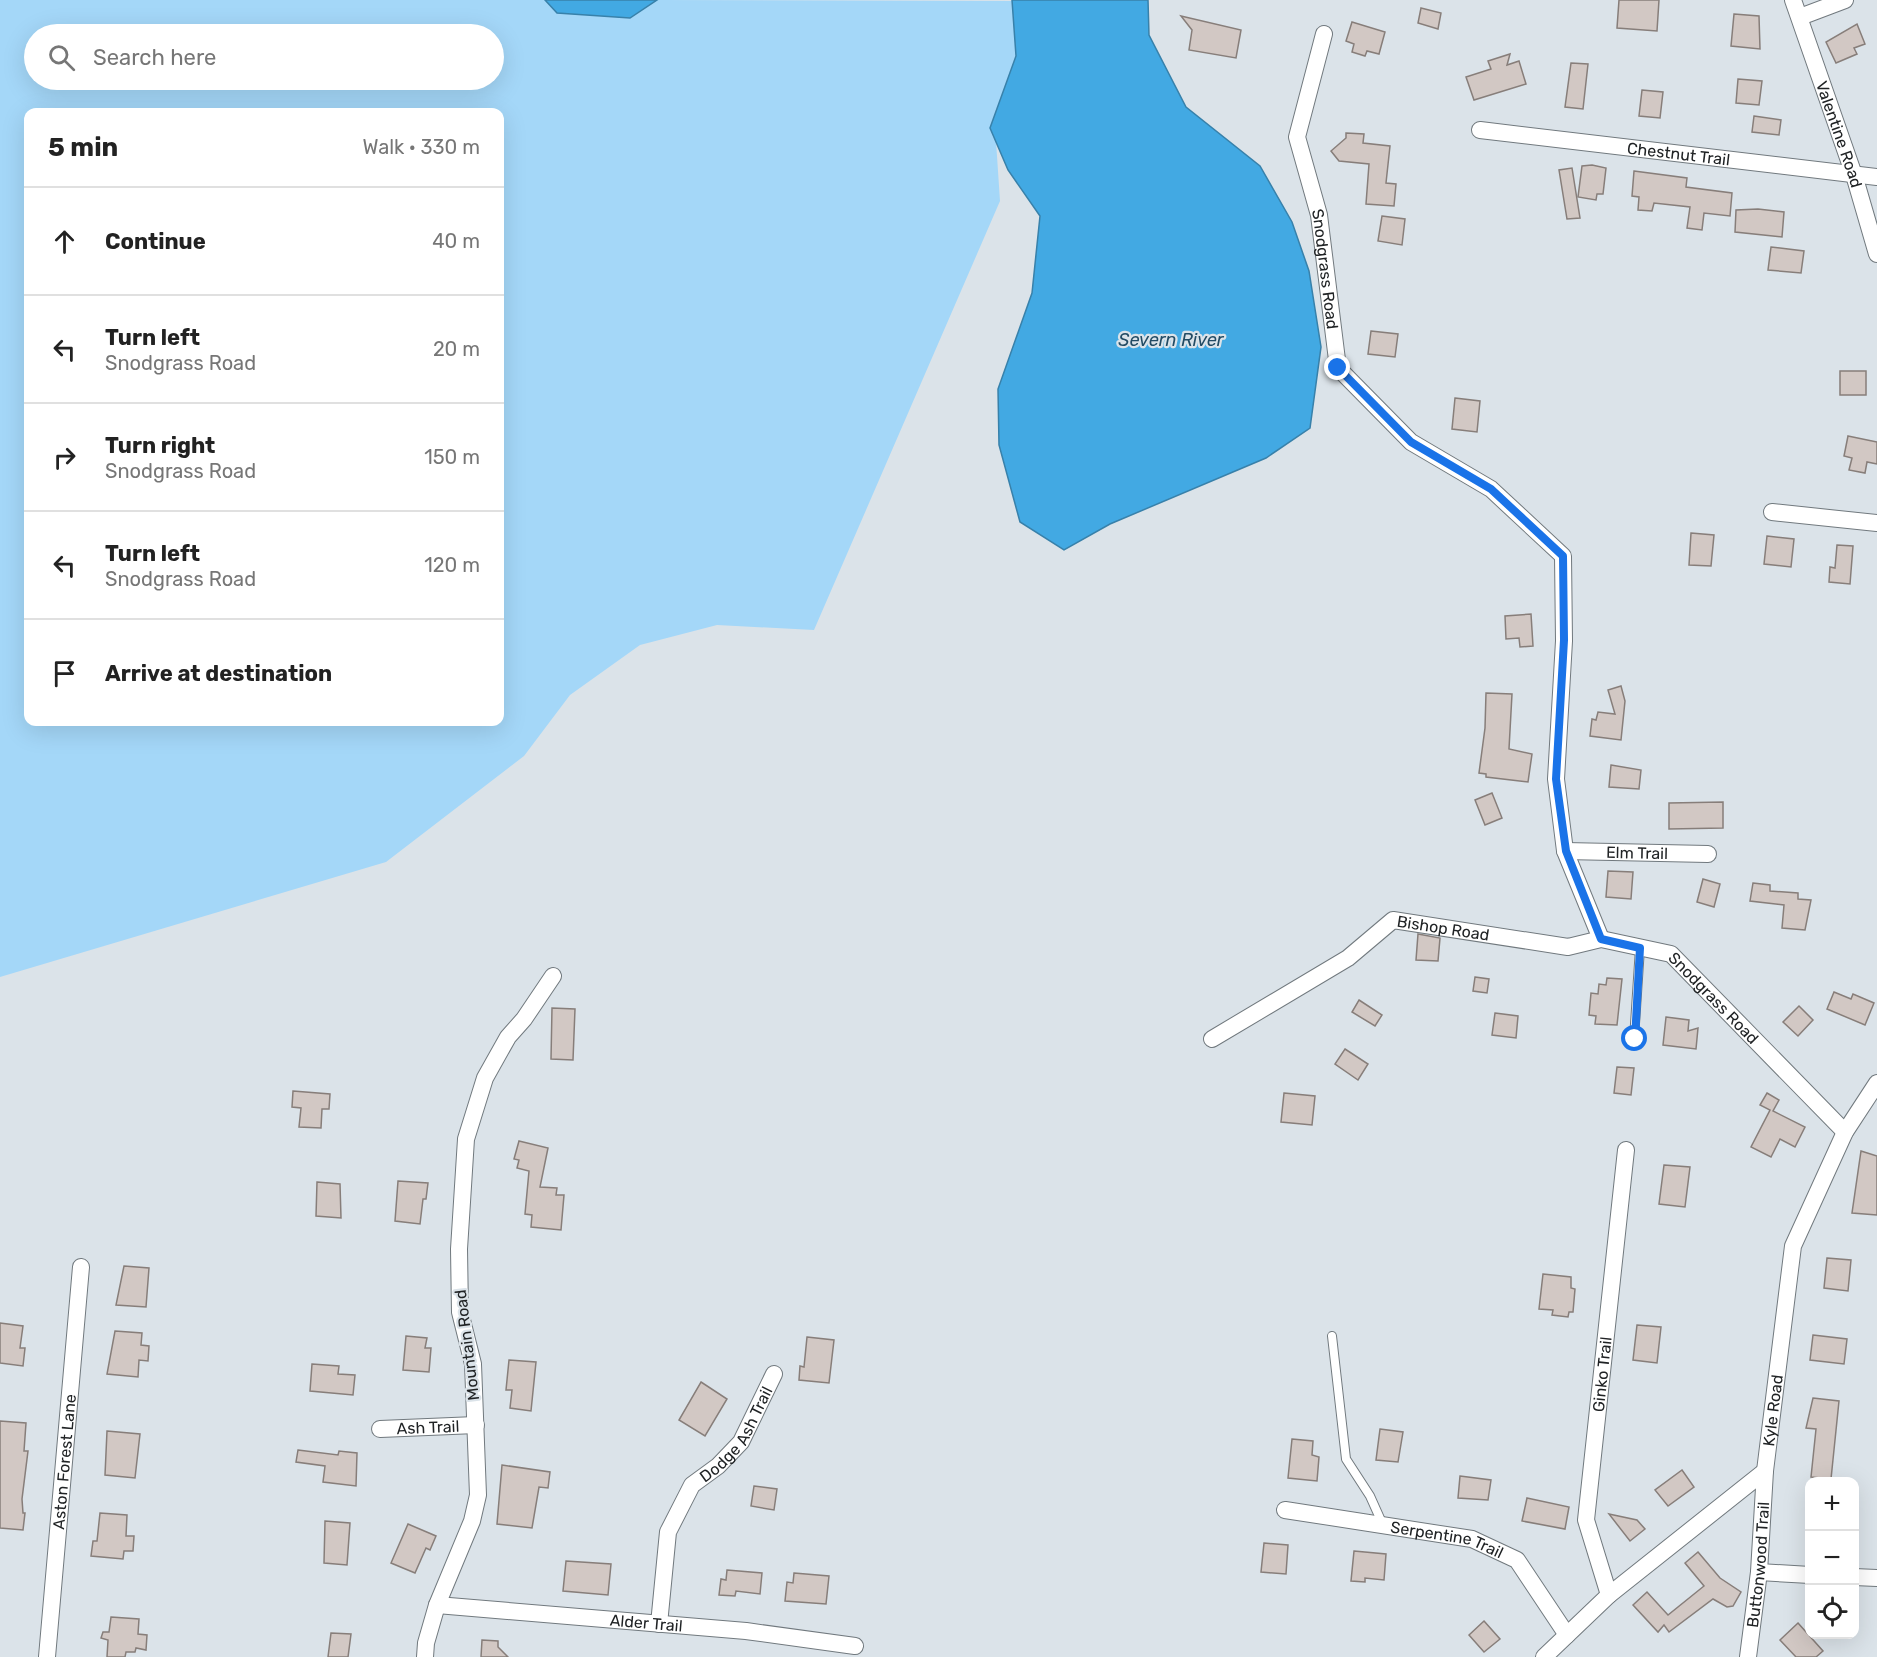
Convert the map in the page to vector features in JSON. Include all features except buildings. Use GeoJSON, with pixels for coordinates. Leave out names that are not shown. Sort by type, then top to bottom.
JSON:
{"type":"FeatureCollection","features":[{"type":"Feature","properties":{"kind":"street","name":"Valentine Road"},"geometry":{"type":"LineString","coordinates":[[1793,0],[1854,175],[1877,254]]}},
{"type":"Feature","properties":{"kind":"street"},"geometry":{"type":"LineString","coordinates":[[1800,17],[1845,0]]}},
{"type":"Feature","properties":{"kind":"street","name":"Snodgrass Road"},"geometry":{"type":"LineString","coordinates":[[1324,34],[1296,137],[1319,215],[1338,368],[1411,442],[1491,489],[1563,556],[1564,640],[1556,779],[1566,851],[1601,939],[1671,954],[1845,1132]]}},
{"type":"Feature","properties":{"kind":"street","name":"Chestnut Trail"},"geometry":{"type":"LineString","coordinates":[[1480,130],[1877,177]]}},
{"type":"Feature","properties":{"kind":"street"},"geometry":{"type":"LineString","coordinates":[[1772,512],[1877,523]]}},
{"type":"Feature","properties":{"kind":"street","name":"Elm Trail"},"geometry":{"type":"LineString","coordinates":[[1566,851],[1708,854]]}},
{"type":"Feature","properties":{"kind":"street","name":"Bishop Road"},"geometry":{"type":"LineString","coordinates":[[1212,1039],[1348,958],[1394,920],[1568,947],[1601,939]]}},
{"type":"Feature","properties":{"kind":"street","name":"Mountain Road"},"geometry":{"type":"LineString","coordinates":[[425,1657],[436,1605],[472,1521],[478,1495],[473,1364],[460,1312],[459,1249],[466,1139],[484,1078],[508,1037],[524,1019],[553,976]]}},
{"type":"Feature","properties":{"kind":"street","name":"Kyle Road"},"geometry":{"type":"LineString","coordinates":[[1544,1657],[1609,1595],[1765,1471],[1793,1246],[1845,1132],[1877,1083]]}},
{"type":"Feature","properties":{"kind":"street","name":"Ginko Trail"},"geometry":{"type":"LineString","coordinates":[[1609,1595],[1586,1520],[1626,1150]]}},
{"type":"Feature","properties":{"kind":"street","name":"Aston Forest Lane"},"geometry":{"type":"LineString","coordinates":[[47,1657],[81,1267]]}},
{"type":"Feature","properties":{"kind":"street","name":"Dodge Ash Trail"},"geometry":{"type":"LineString","coordinates":[[659,1624],[668,1532],[692,1485],[718,1466],[741,1442],[774,1374]]}},
{"type":"Feature","properties":{"kind":"street","name":"Ash Trail"},"geometry":{"type":"LineString","coordinates":[[380,1429],[476,1425]]}},
{"type":"Feature","properties":{"kind":"street","name":"Buttonwood Trail"},"geometry":{"type":"LineString","coordinates":[[1748,1657],[1759,1572],[1765,1471]]}},
{"type":"Feature","properties":{"kind":"street","name":"Serpentine Trail"},"geometry":{"type":"LineString","coordinates":[[1285,1510],[1472,1539],[1517,1560],[1568,1635]]}},
{"type":"Feature","properties":{"kind":"street"},"geometry":{"type":"LineString","coordinates":[[1759,1572],[1805,1575]]}},
{"type":"Feature","properties":{"kind":"street"},"geometry":{"type":"LineString","coordinates":[[1859,1577],[1877,1578]]}},
{"type":"Feature","properties":{"kind":"street","name":"Alder Trail"},"geometry":{"type":"LineString","coordinates":[[436,1605],[746,1631],[855,1646]]}},
{"type":"Feature","properties":{"kind":"lane"},"geometry":{"type":"LineString","coordinates":[[1635,1039],[1640,948]]}},
{"type":"Feature","properties":{"kind":"lane"},"geometry":{"type":"LineString","coordinates":[[1332,1336],[1346,1458],[1370,1496],[1383,1526]]}},
{"type":"Feature","properties":{"kind":"shaded area"},"geometry":{"type":"Polygon","coordinates":[[[0,0],[545,0],[557,13],[630,18],[657,0],[1013,1],[1016,56],[990,128],[996,141],[1000,201],[814,630],[717,625],[640,645],[570,695],[524,756],[386,862],[0,977],[0,0]]]}},
{"type":"Feature","properties":{"kind":"water"},"geometry":{"type":"Polygon","coordinates":[[[545,0],[657,0],[630,18],[557,13],[545,0]]]}},
{"type":"Feature","properties":{"kind":"water","name":"Severn River"},"geometry":{"type":"Polygon","coordinates":[[[1012,0],[1148,0],[1149,35],[1186,107],[1260,166],[1292,222],[1309,271],[1321,347],[1310,428],[1266,458],[1110,524],[1064,550],[1020,522],[999,445],[998,389],[1032,293],[1040,216],[1008,170],[990,128],[1016,56],[1012,0]]]}},
{"type":"Feature","properties":{"kind":"route"},"geometry":{"type":"LineString","coordinates":[[1338,368],[1411,442],[1491,489],[1563,556],[1564,640],[1556,779],[1566,851],[1601,939],[1640,948],[1635,1039]]}}]}
